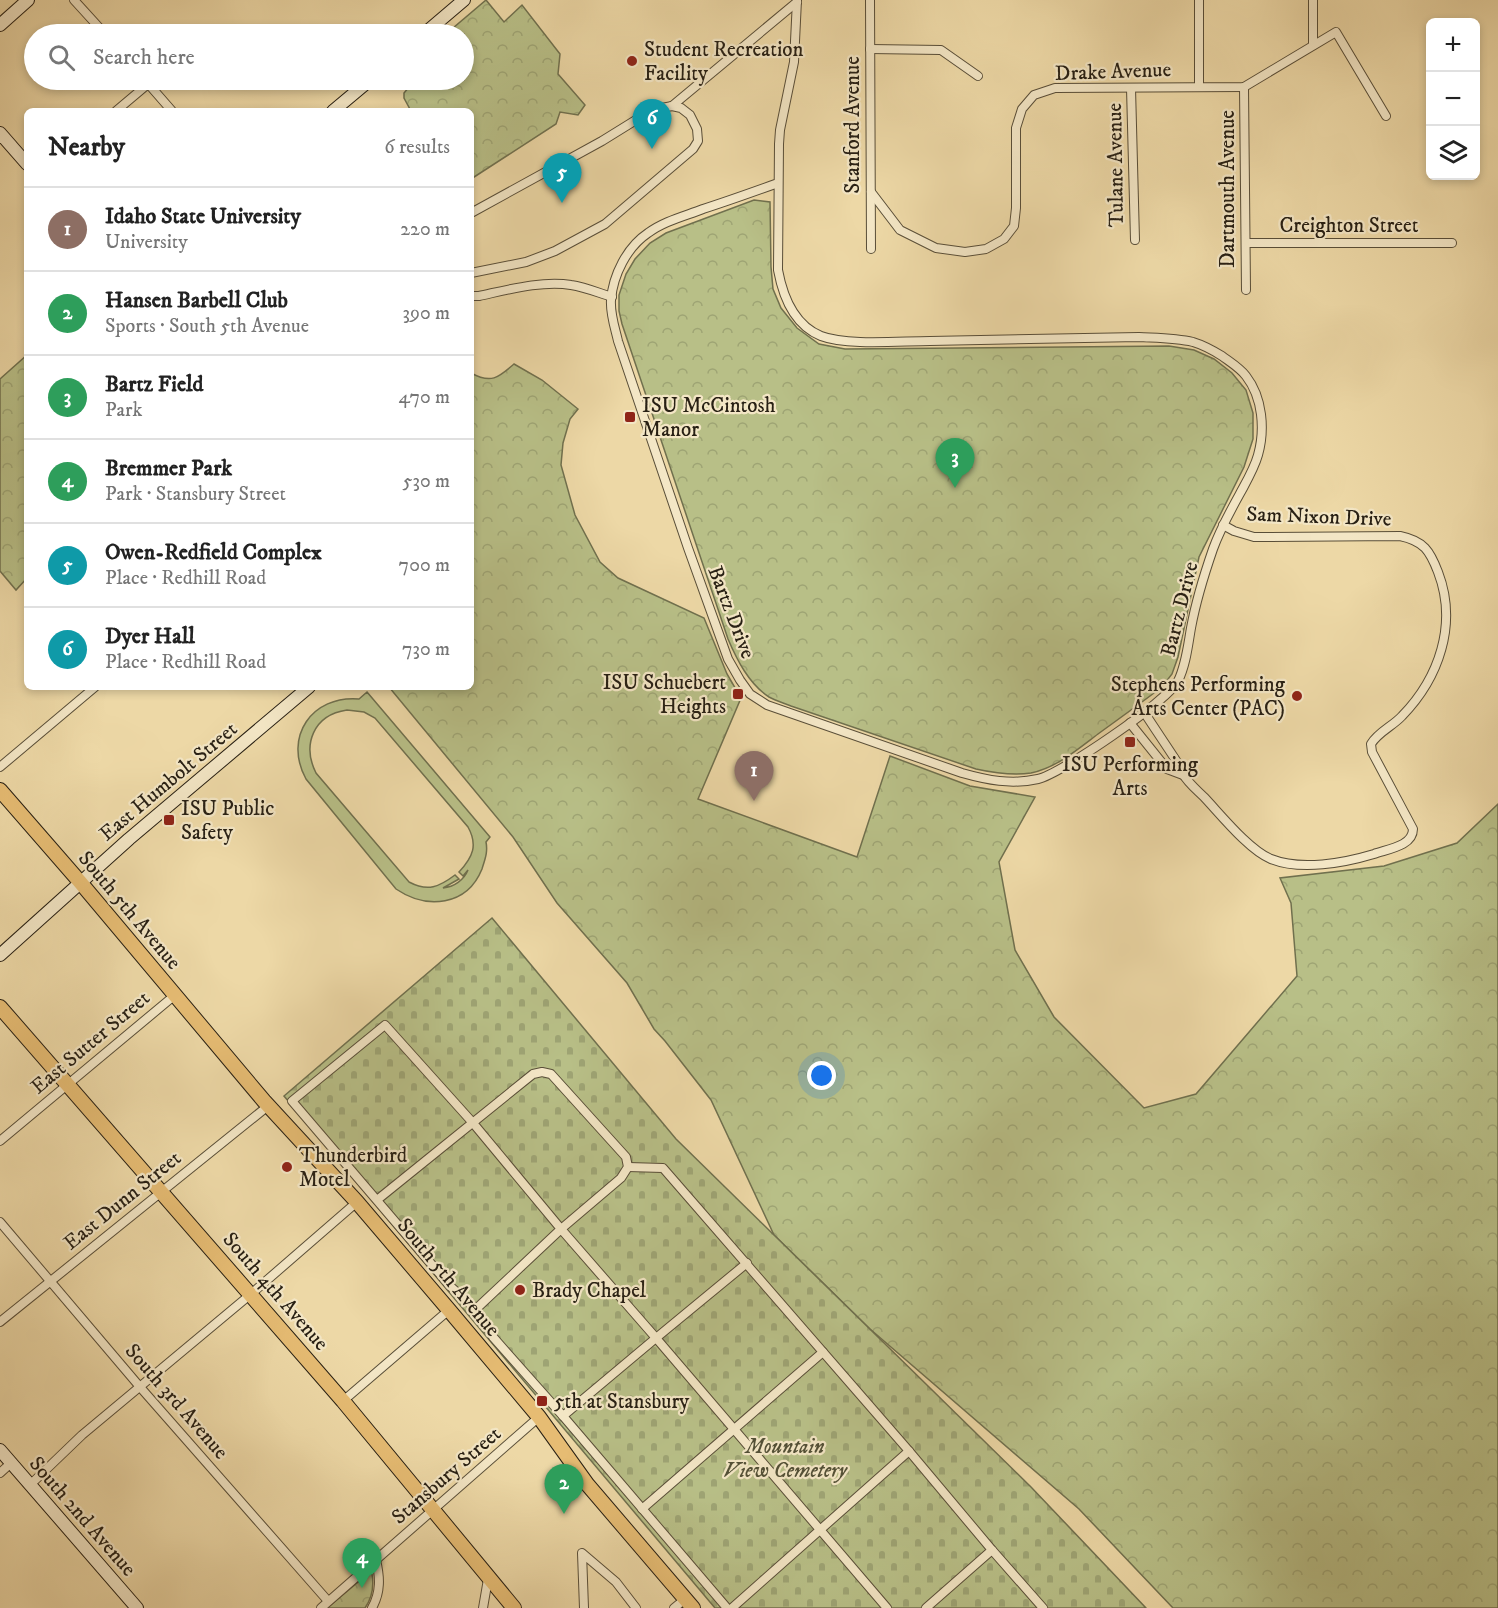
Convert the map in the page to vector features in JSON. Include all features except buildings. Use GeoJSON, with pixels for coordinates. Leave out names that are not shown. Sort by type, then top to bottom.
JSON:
{"type":"FeatureCollection","features":[{"type":"Feature","properties":{"kind":"main road","name":"South 5th Avenue"},"geometry":{"type":"LineString","coordinates":[[0,790],[268,1106],[357,1202],[540,1417],[587,1484],[684,1605]]}},
{"type":"Feature","properties":{"kind":"main road","name":"South 4th Avenue"},"geometry":{"type":"LineString","coordinates":[[0,1007],[343,1401],[514,1608]]}},
{"type":"Feature","properties":{"kind":"street"},"geometry":{"type":"LineString","coordinates":[[0,25],[28,0]]}},
{"type":"Feature","properties":{"kind":"street"},"geometry":{"type":"LineString","coordinates":[[74,0],[96,24]]}},
{"type":"Feature","properties":{"kind":"street"},"geometry":{"type":"LineString","coordinates":[[436,24],[464,0]]}},
{"type":"Feature","properties":{"kind":"street","name":"Stanford Avenue"},"geometry":{"type":"LineString","coordinates":[[870,0],[871,249]]}},
{"type":"Feature","properties":{"kind":"street"},"geometry":{"type":"LineString","coordinates":[[1198,86],[1199,0]]}},
{"type":"Feature","properties":{"kind":"street"},"geometry":{"type":"LineString","coordinates":[[1313,0],[1313,45]]}},
{"type":"Feature","properties":{"kind":"street"},"geometry":{"type":"LineString","coordinates":[[672,106],[797,1]]}},
{"type":"Feature","properties":{"kind":"street","name":"Bartz Drive"},"geometry":{"type":"LineString","coordinates":[[778,183],[665,223],[646,233],[620,267],[612,297],[613,319],[618,341],[710,613],[728,659],[750,694],[768,705],[943,767],[983,779],[1005,782],[1023,782],[1053,773],[1130,723],[1167,694],[1178,681],[1205,572],[1223,525],[1258,456],[1262,433],[1257,394],[1246,376],[1217,353],[1195,343],[1171,339],[1139,337],[882,342],[837,340],[819,335],[806,326],[786,302],[778,270],[780,130],[794,62],[797,1]]}},
{"type":"Feature","properties":{"kind":"street"},"geometry":{"type":"LineString","coordinates":[[1245,87],[1336,32],[1386,116]]}},
{"type":"Feature","properties":{"kind":"street"},"geometry":{"type":"LineString","coordinates":[[870,49],[941,50],[978,76]]}},
{"type":"Feature","properties":{"kind":"street","name":"Drake Avenue"},"geometry":{"type":"LineString","coordinates":[[871,192],[900,230],[936,248],[965,252],[986,249],[1004,239],[1014,226],[1016,128],[1022,109],[1034,95],[1055,88],[1245,87]]}},
{"type":"Feature","properties":{"kind":"street","name":"Dartmouth Avenue"},"geometry":{"type":"LineString","coordinates":[[1245,87],[1246,290]]}},
{"type":"Feature","properties":{"kind":"street","name":"Tulane Avenue"},"geometry":{"type":"LineString","coordinates":[[1131,88],[1135,240]]}},
{"type":"Feature","properties":{"kind":"street"},"geometry":{"type":"LineString","coordinates":[[119,108],[138,90]]}},
{"type":"Feature","properties":{"kind":"street"},"geometry":{"type":"LineString","coordinates":[[153,90],[169,108]]}},
{"type":"Feature","properties":{"kind":"street"},"geometry":{"type":"LineString","coordinates":[[337,108],[358,90]]}},
{"type":"Feature","properties":{"kind":"street"},"geometry":{"type":"LineString","coordinates":[[474,211],[602,141],[652,110],[672,106],[681,108],[690,115],[697,129],[698,141],[693,149],[605,224],[555,251],[526,262],[474,272]]}},
{"type":"Feature","properties":{"kind":"street"},"geometry":{"type":"LineString","coordinates":[[0,133],[24,161]]}},
{"type":"Feature","properties":{"kind":"street","name":"Creighton Street"},"geometry":{"type":"LineString","coordinates":[[1246,243],[1452,243]]}},
{"type":"Feature","properties":{"kind":"street"},"geometry":{"type":"LineString","coordinates":[[474,296],[557,284],[572,285],[612,297]]}},
{"type":"Feature","properties":{"kind":"street","name":"Sam Nixon Drive"},"geometry":{"type":"LineString","coordinates":[[1130,723],[1167,769],[1183,776],[1256,849],[1269,858],[1296,865],[1340,862],[1397,846],[1410,840],[1413,834],[1413,829],[1372,752],[1371,744],[1412,706],[1427,686],[1438,663],[1444,640],[1445,598],[1432,557],[1426,548],[1410,538],[1392,536],[1254,537],[1223,525]]}},
{"type":"Feature","properties":{"kind":"street"},"geometry":{"type":"LineString","coordinates":[[0,767],[91,690]]}},
{"type":"Feature","properties":{"kind":"street","name":"East Humbolt Street"},"geometry":{"type":"LineString","coordinates":[[0,955],[28,932],[80,882],[305,690]]}},
{"type":"Feature","properties":{"kind":"street","name":"Sam Nixon Drive"},"geometry":{"type":"LineString","coordinates":[[1144,712],[1178,763],[1183,776]]}},
{"type":"Feature","properties":{"kind":"street","name":"East Sutter Street"},"geometry":{"type":"LineString","coordinates":[[0,1141],[175,995]]}},
{"type":"Feature","properties":{"kind":"street"},"geometry":{"type":"LineString","coordinates":[[727,1608],[493,1337],[476,1309],[451,1287],[292,1101],[385,1025],[473,1123],[561,1229],[887,1608]]}},
{"type":"Feature","properties":{"kind":"street"},"geometry":{"type":"LineString","coordinates":[[377,1200],[533,1074],[542,1072],[551,1074],[626,1156],[628,1167],[621,1178],[561,1229],[476,1309]]}},
{"type":"Feature","properties":{"kind":"street","name":"East Dunn Street"},"geometry":{"type":"LineString","coordinates":[[0,1322],[268,1106]]}},
{"type":"Feature","properties":{"kind":"street"},"geometry":{"type":"LineString","coordinates":[[628,1167],[663,1168],[1043,1608]]}},
{"type":"Feature","properties":{"kind":"street"},"geometry":{"type":"LineString","coordinates":[[31,1484],[82,1435],[357,1202]]}},
{"type":"Feature","properties":{"kind":"street","name":"South 3rd Avenue"},"geometry":{"type":"LineString","coordinates":[[0,1222],[140,1387],[328,1601]]}},
{"type":"Feature","properties":{"kind":"street"},"geometry":{"type":"LineString","coordinates":[[562,1416],[747,1263]]}},
{"type":"Feature","properties":{"kind":"street"},"geometry":{"type":"LineString","coordinates":[[343,1401],[449,1310]]}},
{"type":"Feature","properties":{"kind":"street"},"geometry":{"type":"LineString","coordinates":[[642,1509],[823,1352]]}},
{"type":"Feature","properties":{"kind":"street","name":"Stansbury Street"},"geometry":{"type":"LineString","coordinates":[[321,1608],[540,1417]]}},
{"type":"Feature","properties":{"kind":"street","name":"South 2nd Avenue"},"geometry":{"type":"LineString","coordinates":[[0,1450],[137,1608]]}},
{"type":"Feature","properties":{"kind":"street"},"geometry":{"type":"LineString","coordinates":[[732,1608],[909,1451]]}},
{"type":"Feature","properties":{"kind":"street"},"geometry":{"type":"LineString","coordinates":[[0,1473],[11,1463]]}},
{"type":"Feature","properties":{"kind":"street"},"geometry":{"type":"LineString","coordinates":[[926,1608],[992,1550]]}},
{"type":"Feature","properties":{"kind":"street"},"geometry":{"type":"LineString","coordinates":[[584,1608],[582,1553],[616,1582],[636,1608]]}},
{"type":"Feature","properties":{"kind":"street"},"geometry":{"type":"LineString","coordinates":[[372,1608],[380,1587],[376,1560]]}},
{"type":"Feature","properties":{"kind":"street"},"geometry":{"type":"LineString","coordinates":[[483,1608],[488,1579]]}},
{"type":"Feature","properties":{"kind":"green space"},"geometry":{"type":"Polygon","coordinates":[[[486,0],[504,22],[522,5],[560,54],[558,74],[585,105],[578,115],[560,112],[556,124],[474,177],[474,108],[409,108],[404,98],[407,90],[474,90],[474,24],[458,24],[486,0]]]}},
{"type":"Feature","properties":{"kind":"green space"},"geometry":{"type":"Polygon","coordinates":[[[754,200],[770,202],[773,289],[781,308],[797,328],[819,344],[845,349],[1169,346],[1194,350],[1214,359],[1232,373],[1246,390],[1253,413],[1253,439],[1244,467],[1199,557],[1178,657],[1172,674],[1162,687],[1075,752],[1049,767],[1024,774],[1004,774],[976,769],[774,700],[755,685],[740,663],[728,639],[622,324],[619,295],[626,274],[635,259],[650,243],[666,233],[754,200]]]}},
{"type":"Feature","properties":{"kind":"green space"},"geometry":{"type":"Polygon","coordinates":[[[24,358],[24,581],[16,590],[0,571],[0,379],[24,358]]]}},
{"type":"Feature","properties":{"kind":"green space"},"geometry":{"type":"Polygon","coordinates":[[[514,364],[542,380],[578,409],[570,419],[563,443],[561,465],[575,515],[600,562],[618,578],[704,618],[727,674],[741,698],[698,799],[857,857],[890,756],[970,786],[1035,797],[999,862],[1015,950],[1054,1017],[1144,1108],[1196,1094],[1297,976],[1291,903],[1280,878],[1384,866],[1457,843],[1498,804],[1498,1608],[1173,1608],[1079,1509],[870,1329],[774,1235],[711,1100],[654,1029],[627,983],[557,903],[513,837],[391,690],[474,690],[474,374],[489,379],[503,373],[514,364]]]}},
{"type":"Feature","properties":{"kind":"green space"},"geometry":{"type":"Polygon","coordinates":[[[367,692],[490,837],[486,842],[482,869],[467,891],[456,897],[433,902],[408,896],[396,889],[306,779],[300,763],[298,748],[300,734],[306,722],[316,711],[328,704],[359,699],[367,692]],[[347,710],[335,713],[319,725],[313,733],[310,752],[316,773],[409,882],[422,887],[433,887],[455,875],[459,879],[443,888],[455,885],[461,880],[468,870],[463,876],[459,872],[468,861],[472,851],[473,840],[468,827],[375,718],[364,712],[347,710]]]}},
{"type":"Feature","properties":{"kind":"green space","name":"Mountain View Cemetery"},"geometry":{"type":"Polygon","coordinates":[[[492,918],[676,1139],[1031,1487],[1146,1608],[715,1608],[284,1096],[492,918]]]}},
{"type":"Feature","properties":{"kind":"green space"},"geometry":{"type":"Polygon","coordinates":[[[369,1573],[372,1574],[373,1587],[365,1608],[327,1608],[369,1573]]]}},
{"type":"Feature","properties":{"kind":"place","name":"Student Recreation Facility"},"geometry":{"type":"Point","coordinates":[632,61]}},
{"type":"Feature","properties":{"kind":"place","name":"Dyer Hall"},"geometry":{"type":"Point","coordinates":[652,149]}},
{"type":"Feature","properties":{"kind":"place","name":"Owen-Redfield Complex"},"geometry":{"type":"Point","coordinates":[562,203]}},
{"type":"Feature","properties":{"kind":"place","name":"ISU McCintosh Manor"},"geometry":{"type":"Point","coordinates":[630,417]}},
{"type":"Feature","properties":{"kind":"place","name":"Bartz Field"},"geometry":{"type":"Point","coordinates":[955,488]}},
{"type":"Feature","properties":{"kind":"place","name":"ISU Schuebert Heights"},"geometry":{"type":"Point","coordinates":[738,694]}},
{"type":"Feature","properties":{"kind":"place","name":"Stephens Performing Arts Center (PAC)"},"geometry":{"type":"Point","coordinates":[1297,696]}},
{"type":"Feature","properties":{"kind":"place","name":"ISU Performing Arts"},"geometry":{"type":"Point","coordinates":[1130,742]}},
{"type":"Feature","properties":{"kind":"place","name":"Idaho State University"},"geometry":{"type":"Point","coordinates":[754,801]}},
{"type":"Feature","properties":{"kind":"place","name":"ISU Public Safety"},"geometry":{"type":"Point","coordinates":[169,820]}},
{"type":"Feature","properties":{"kind":"place","name":"Thunderbird Motel"},"geometry":{"type":"Point","coordinates":[287,1167]}},
{"type":"Feature","properties":{"kind":"place","name":"Brady Chapel"},"geometry":{"type":"Point","coordinates":[520,1290]}},
{"type":"Feature","properties":{"kind":"place","name":"5th at Stansbury"},"geometry":{"type":"Point","coordinates":[542,1401]}},
{"type":"Feature","properties":{"kind":"place","name":"Hansen Barbell Club"},"geometry":{"type":"Point","coordinates":[564,1514]}},
{"type":"Feature","properties":{"kind":"place","name":"Bremmer Park"},"geometry":{"type":"Point","coordinates":[362,1588]}}]}
